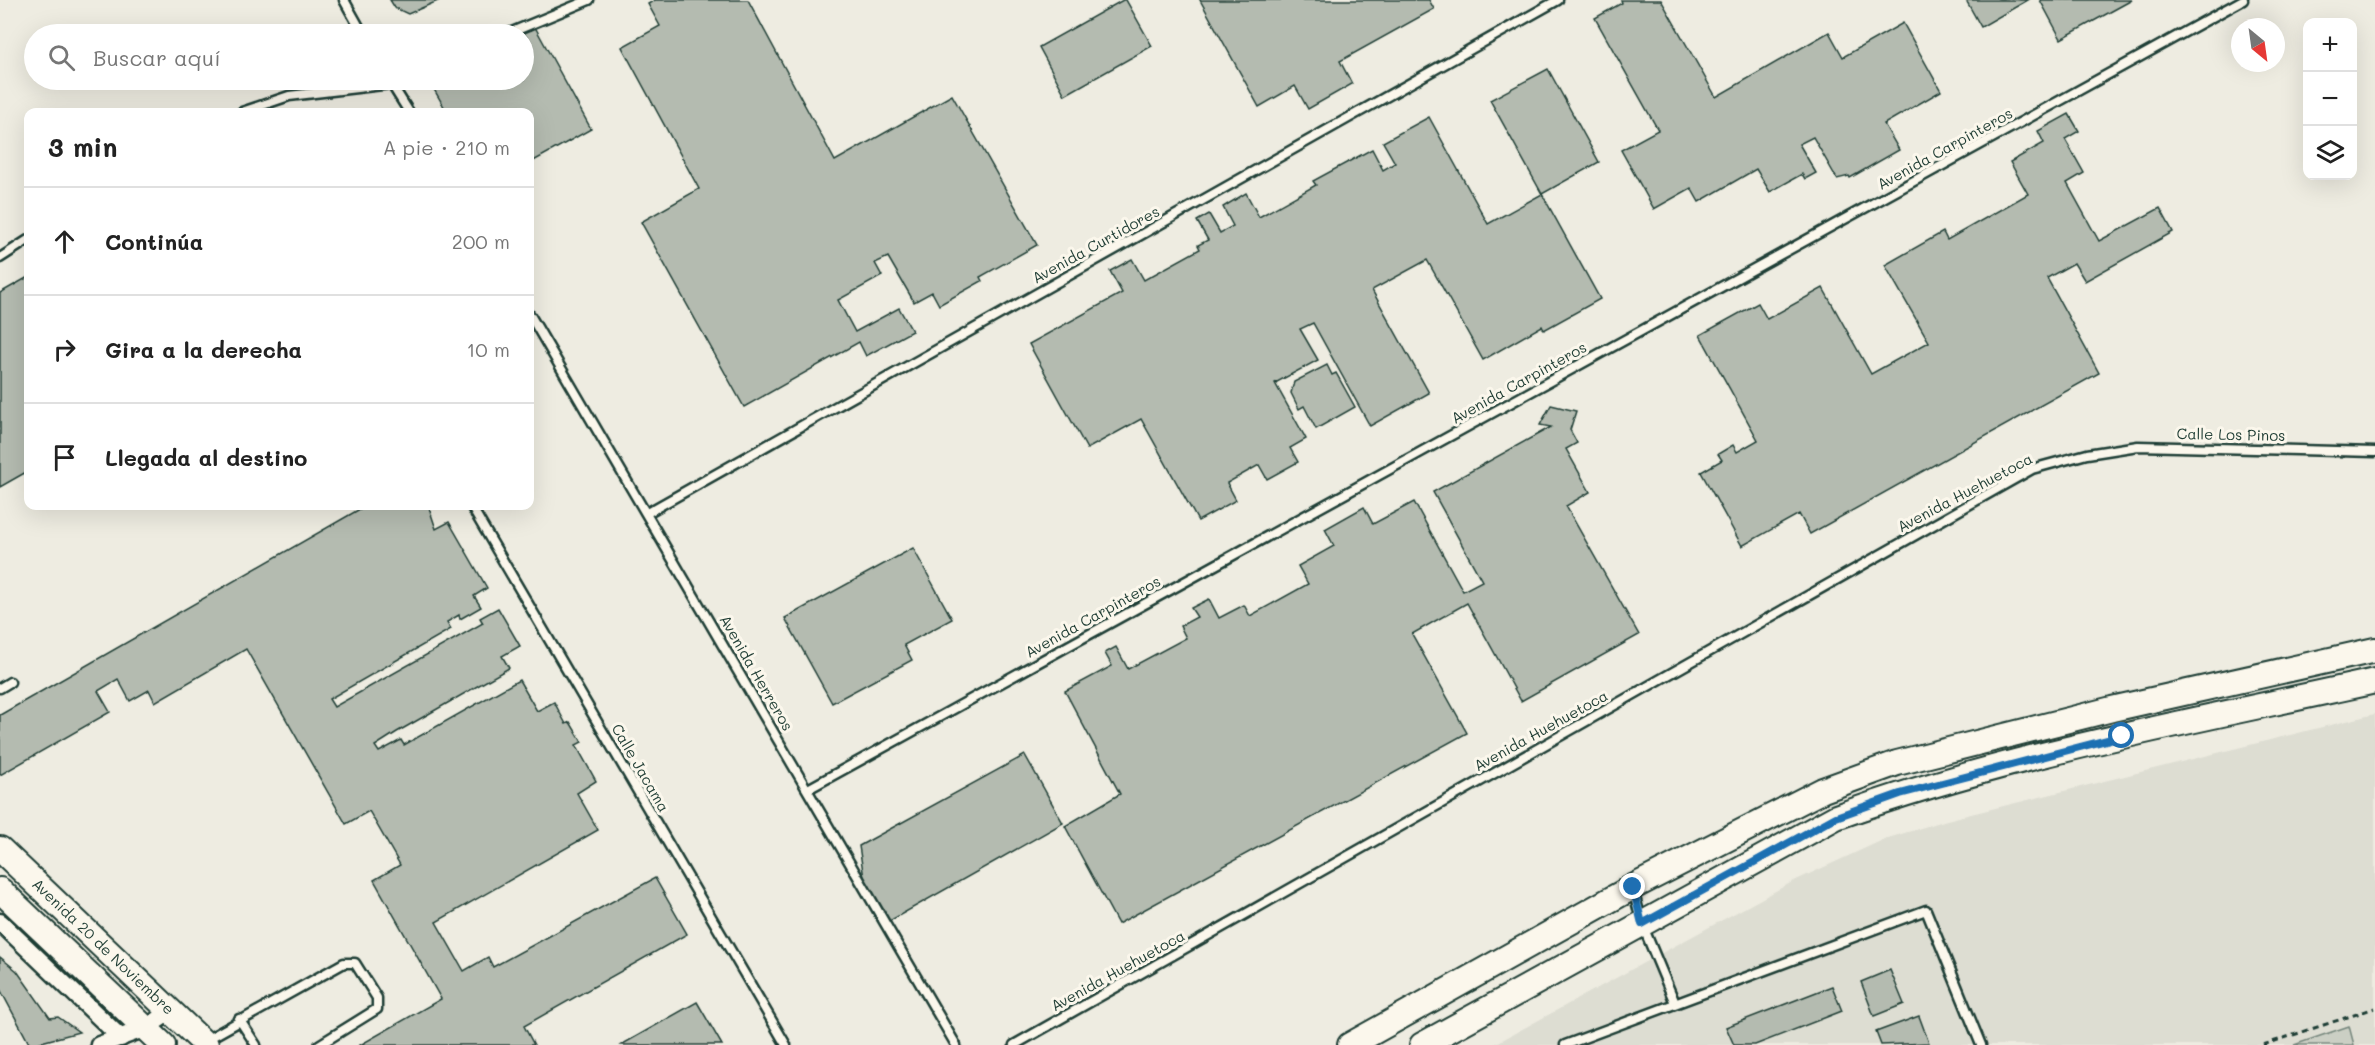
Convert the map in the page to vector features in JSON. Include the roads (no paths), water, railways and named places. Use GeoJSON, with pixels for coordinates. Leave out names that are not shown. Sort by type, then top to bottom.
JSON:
{"type":"FeatureCollection","features":[{"type":"Feature","properties":{"kind":"main road"},"geometry":{"type":"LineString","coordinates":[[1350,1045],[1633,887],[1822,790],[1897,763],[2112,709],[2375,651]]}},
{"type":"Feature","properties":{"kind":"main road"},"geometry":{"type":"LineString","coordinates":[[1422,1045],[1836,817],[1900,794],[2122,736],[2375,681]]}},
{"type":"Feature","properties":{"kind":"main road","name":"Avenida 20 de Noviembre"},"geometry":{"type":"LineString","coordinates":[[0,849],[171,1011],[201,1044]]}},
{"type":"Feature","properties":{"kind":"main road","name":"Avenida 20 de Noviembre"},"geometry":{"type":"LineString","coordinates":[[0,890],[163,1045]]}},
{"type":"Feature","properties":{"kind":"street"},"geometry":{"type":"LineString","coordinates":[[0,922],[121,1038]]}},
{"type":"Feature","properties":{"kind":"street"},"geometry":{"type":"LineString","coordinates":[[99,1045],[146,1028],[171,1011]]}},
{"type":"Feature","properties":{"kind":"lane"},"geometry":{"type":"LineString","coordinates":[[344,0],[357,24]]}},
{"type":"Feature","properties":{"kind":"lane"},"geometry":{"type":"LineString","coordinates":[[531,24],[589,0]]}},
{"type":"Feature","properties":{"kind":"lane","name":"Avenida Curtidores"},"geometry":{"type":"LineString","coordinates":[[647,513],[1558,0]]}},
{"type":"Feature","properties":{"kind":"lane","name":"Avenida Carpinteros"},"geometry":{"type":"LineString","coordinates":[[808,789],[2243,0]]}},
{"type":"Feature","properties":{"kind":"lane"},"geometry":{"type":"LineString","coordinates":[[254,108],[289,96],[332,90]]}},
{"type":"Feature","properties":{"kind":"lane"},"geometry":{"type":"LineString","coordinates":[[395,90],[406,108]]}},
{"type":"Feature","properties":{"kind":"lane"},"geometry":{"type":"LineString","coordinates":[[0,258],[24,243]]}},
{"type":"Feature","properties":{"kind":"lane","name":"Avenida Herreros"},"geometry":{"type":"LineString","coordinates":[[534,322],[956,1045]]}},
{"type":"Feature","properties":{"kind":"lane","name":"Calle Los Pinos"},"geometry":{"type":"LineString","coordinates":[[2087,454],[2138,446],[2375,452]]}},
{"type":"Feature","properties":{"kind":"lane","name":"Avenida Huehuetoca"},"geometry":{"type":"LineString","coordinates":[[1014,1045],[2032,470],[2087,454]]}},
{"type":"Feature","properties":{"kind":"lane","name":"Calle Jacama"},"geometry":{"type":"LineString","coordinates":[[473,510],[786,1045]]}},
{"type":"Feature","properties":{"kind":"lane"},"geometry":{"type":"LineString","coordinates":[[0,688],[10,682]]}},
{"type":"Feature","properties":{"kind":"lane"},"geometry":{"type":"LineString","coordinates":[[1633,887],[1642,924],[1675,1003]]}},
{"type":"Feature","properties":{"kind":"lane"},"geometry":{"type":"LineString","coordinates":[[1565,1045],[1926,910],[1981,1045]]}},
{"type":"Feature","properties":{"kind":"lane"},"geometry":{"type":"LineString","coordinates":[[201,1044],[239,1019],[344,963],[355,963],[376,998],[376,1009],[318,1045]]}},
{"type":"Feature","properties":{"kind":"lane"},"geometry":{"type":"LineString","coordinates":[[239,1019],[256,1045]]}}]}
